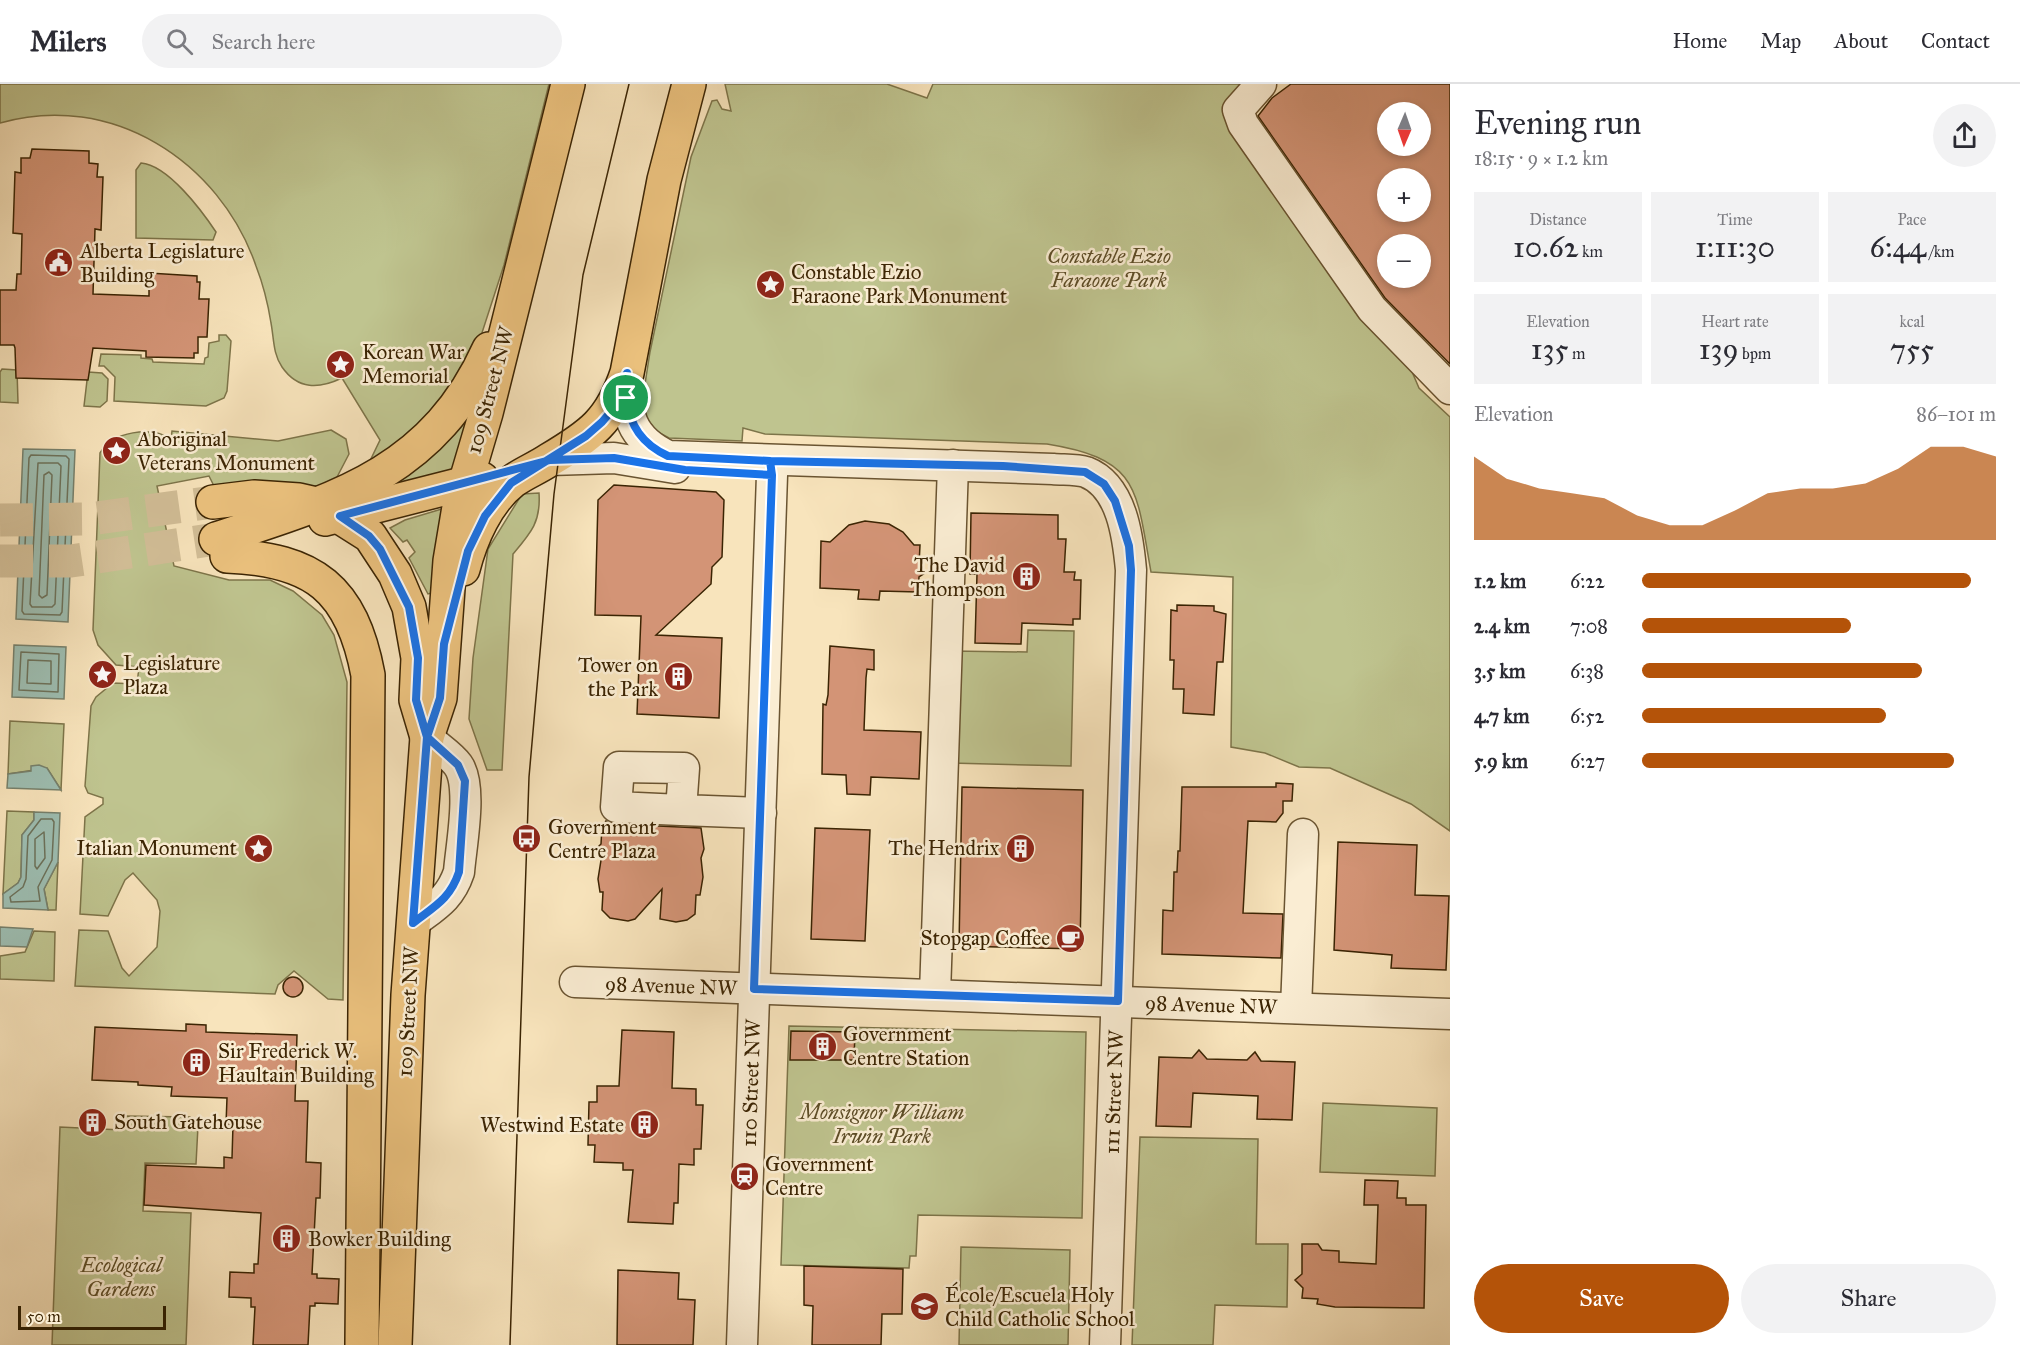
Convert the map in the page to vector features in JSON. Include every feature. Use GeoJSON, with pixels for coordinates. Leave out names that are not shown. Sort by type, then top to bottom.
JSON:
{"type":"FeatureCollection","features":[{"type":"Feature","properties":{"kind":"main road","name":"109 Street NW"},"geometry":{"type":"LineString","coordinates":[[395,1345],[402,1119],[413,923],[427,737],[440,698],[450,561],[464,484],[486,413],[568,84]]}},
{"type":"Feature","properties":{"kind":"main road"},"geometry":{"type":"LineString","coordinates":[[444,644],[468,551],[476,533],[511,483],[550,460],[602,422],[614,408],[627,373],[664,180],[689,84]]}},
{"type":"Feature","properties":{"kind":"main road"},"geometry":{"type":"LineString","coordinates":[[330,510],[415,451],[446,421],[479,372],[516,290]]}},
{"type":"Feature","properties":{"kind":"main road"},"geometry":{"type":"LineString","coordinates":[[330,510],[464,484],[550,460]]}},
{"type":"Feature","properties":{"kind":"main road"},"geometry":{"type":"LineString","coordinates":[[213,501],[271,497],[330,510],[369,536],[380,549],[409,607],[418,658],[416,700],[427,737]]}},
{"type":"Feature","properties":{"kind":"main road","name":"109 Street NW"},"geometry":{"type":"LineString","coordinates":[[330,510],[222,548],[285,562],[328,589],[337,597],[355,624],[368,675],[362,1345]]}},
{"type":"Feature","properties":{"kind":"street"},"geometry":{"type":"LineString","coordinates":[[1261,84],[1239,110],[1243,124],[1372,309],[1450,389]]}},
{"type":"Feature","properties":{"kind":"street"},"geometry":{"type":"LineString","coordinates":[[627,373],[626,398],[630,416],[642,439],[655,450],[668,456],[687,459],[771,468]]}},
{"type":"Feature","properties":{"kind":"street"},"geometry":{"type":"LineString","coordinates":[[550,460],[614,458],[685,470],[953,465],[935,994]]}},
{"type":"Feature","properties":{"kind":"street","name":"111 Street NW"},"geometry":{"type":"LineString","coordinates":[[953,465],[1085,472],[1104,484],[1115,501],[1129,546],[1131,570],[1105,1345]]}},
{"type":"Feature","properties":{"kind":"street","name":"110 Street NW"},"geometry":{"type":"LineString","coordinates":[[742,1345],[771,468]]}},
{"type":"Feature","properties":{"kind":"street"},"geometry":{"type":"LineString","coordinates":[[413,923],[450,894],[455,884],[459,872],[465,795],[465,781],[458,765],[427,737]]}},
{"type":"Feature","properties":{"kind":"street"},"geometry":{"type":"LineString","coordinates":[[681,810],[760,813]]}},
{"type":"Feature","properties":{"kind":"street"},"geometry":{"type":"LineString","coordinates":[[1296,1008],[1304,834]]}},
{"type":"Feature","properties":{"kind":"street","name":"98 Avenue NW"},"geometry":{"type":"LineString","coordinates":[[576,982],[1450,1014]]}},
{"type":"Feature","properties":{"kind":"green space"},"geometry":{"type":"Polygon","coordinates":[[[0,84],[549,84],[504,265],[479,342],[460,377],[414,432],[367,467],[380,440],[342,378],[325,384],[309,385],[288,375],[279,362],[274,346],[267,301],[256,266],[239,228],[216,195],[188,166],[156,143],[120,126],[82,117],[41,116],[0,123],[0,84]]]}},
{"type":"Feature","properties":{"kind":"green space","name":"Constable Ezio Faraone Park"},"geometry":{"type":"Polygon","coordinates":[[[725,84],[887,84],[927,98],[933,84],[1242,84],[1230,105],[1407,360],[1419,388],[1450,417],[1450,831],[1411,804],[1330,768],[1299,767],[1265,753],[1231,747],[1233,577],[1151,572],[1142,519],[1136,499],[1128,482],[1117,469],[1100,459],[1078,450],[1047,444],[765,434],[743,428],[742,441],[669,438],[656,431],[645,416],[642,403],[650,352],[691,157],[712,101],[717,100],[722,109],[731,111],[725,84]]]}},
{"type":"Feature","properties":{"kind":"green space"},"geometry":{"type":"Polygon","coordinates":[[[141,163],[162,172],[183,190],[216,232],[213,240],[136,238],[136,170],[141,163]]]}},
{"type":"Feature","properties":{"kind":"green space"},"geometry":{"type":"Polygon","coordinates":[[[219,335],[226,335],[231,341],[227,391],[224,398],[206,406],[114,401],[115,377],[104,366],[99,366],[101,354],[141,355],[141,358],[152,359],[153,362],[204,364],[205,358],[208,357],[209,343],[219,341],[219,335]]]}},
{"type":"Feature","properties":{"kind":"green space"},"geometry":{"type":"Polygon","coordinates":[[[2,369],[17,370],[18,403],[0,402],[0,372],[2,369]]]}},
{"type":"Feature","properties":{"kind":"green space"},"geometry":{"type":"Polygon","coordinates":[[[88,372],[102,373],[108,379],[107,401],[100,407],[84,406],[88,372]]]}},
{"type":"Feature","properties":{"kind":"green space"},"geometry":{"type":"Polygon","coordinates":[[[473,397],[457,469],[381,499],[407,467],[473,397]]]}},
{"type":"Feature","properties":{"kind":"green space"},"geometry":{"type":"Polygon","coordinates":[[[331,430],[346,439],[349,454],[336,479],[315,487],[294,483],[256,482],[214,486],[209,476],[157,486],[174,566],[229,580],[270,580],[293,591],[322,615],[334,635],[347,682],[343,1000],[328,999],[294,971],[278,985],[275,994],[75,986],[79,930],[108,931],[122,968],[129,976],[157,947],[160,911],[157,900],[133,873],[125,880],[108,916],[80,914],[85,817],[103,804],[103,798],[88,793],[85,786],[91,706],[96,697],[113,683],[137,684],[139,667],[116,665],[98,645],[93,630],[100,453],[106,446],[123,435],[143,432],[163,435],[171,439],[172,431],[278,441],[331,430]]]}},
{"type":"Feature","properties":{"kind":"green space"},"geometry":{"type":"Polygon","coordinates":[[[539,493],[538,512],[534,526],[513,554],[502,770],[487,770],[469,719],[473,658],[488,549],[522,494],[539,493]]]}},
{"type":"Feature","properties":{"kind":"green space"},"geometry":{"type":"Polygon","coordinates":[[[445,508],[432,593],[428,594],[409,558],[415,552],[407,540],[403,542],[390,528],[405,520],[445,508]]]}},
{"type":"Feature","properties":{"kind":"green space"},"geometry":{"type":"Polygon","coordinates":[[[1028,630],[1074,631],[1071,766],[950,763],[952,651],[1027,652],[1028,630]]]}},
{"type":"Feature","properties":{"kind":"green space"},"geometry":{"type":"Polygon","coordinates":[[[10,721],[64,724],[61,790],[47,768],[8,774],[10,721]]]}},
{"type":"Feature","properties":{"kind":"green space"},"geometry":{"type":"Polygon","coordinates":[[[7,811],[34,812],[34,820],[22,835],[21,877],[18,883],[3,894],[7,811]]]}},
{"type":"Feature","properties":{"kind":"green space"},"geometry":{"type":"Polygon","coordinates":[[[58,862],[56,910],[48,910],[44,889],[58,862]]]}},
{"type":"Feature","properties":{"kind":"green space"},"geometry":{"type":"Polygon","coordinates":[[[34,931],[55,932],[54,981],[0,979],[0,956],[25,952],[34,931]]]}},
{"type":"Feature","properties":{"kind":"green space","name":"Monsignor William Irwin Park"},"geometry":{"type":"Polygon","coordinates":[[[789,1026],[1086,1032],[1082,1218],[918,1215],[916,1256],[910,1256],[909,1268],[781,1265],[789,1026]]]}},
{"type":"Feature","properties":{"kind":"green space"},"geometry":{"type":"Polygon","coordinates":[[[1323,1103],[1437,1108],[1435,1176],[1320,1172],[1323,1103]]]}},
{"type":"Feature","properties":{"kind":"green space","name":"Ecological Gardens"},"geometry":{"type":"Polygon","coordinates":[[[123,1116],[190,1117],[198,1126],[196,1164],[145,1163],[143,1211],[191,1213],[186,1345],[52,1345],[60,1127],[122,1130],[123,1116]]]}},
{"type":"Feature","properties":{"kind":"green space"},"geometry":{"type":"Polygon","coordinates":[[[1140,1137],[1258,1139],[1256,1244],[1288,1244],[1287,1307],[1215,1305],[1213,1345],[1132,1345],[1140,1137]]]}},
{"type":"Feature","properties":{"kind":"green space"},"geometry":{"type":"Polygon","coordinates":[[[961,1247],[1070,1250],[1068,1345],[959,1345],[961,1247]]]}},
{"type":"Feature","properties":{"kind":"water"},"geometry":{"type":"Polygon","coordinates":[[[23,449],[75,450],[68,622],[16,619],[23,449]]]}},
{"type":"Feature","properties":{"kind":"water"},"geometry":{"type":"Polygon","coordinates":[[[14,645],[66,647],[64,699],[12,697],[14,645]]]}},
{"type":"Feature","properties":{"kind":"water"},"geometry":{"type":"Polygon","coordinates":[[[39,765],[47,768],[61,790],[7,788],[8,774],[31,771],[31,766],[39,765]]]}},
{"type":"Feature","properties":{"kind":"water"},"geometry":{"type":"Polygon","coordinates":[[[34,812],[60,813],[58,862],[44,889],[48,910],[3,908],[3,894],[18,883],[21,877],[22,835],[34,820],[34,812]]]}},
{"type":"Feature","properties":{"kind":"water"},"geometry":{"type":"Polygon","coordinates":[[[0,927],[33,929],[27,947],[0,946],[0,927]]]}},
{"type":"Feature","properties":{"kind":"building"},"geometry":{"type":"Polygon","coordinates":[[[1291,84],[1450,84],[1450,364],[1385,298],[1378,288],[1431,288],[1431,234],[1377,234],[1377,287],[1258,116],[1272,98],[1291,84]]]}},
{"type":"Feature","properties":{"kind":"building","name":"Alberta Legislature Building"},"geometry":{"type":"Polygon","coordinates":[[[32,149],[89,151],[89,163],[98,164],[97,177],[103,177],[101,230],[95,229],[93,294],[149,296],[149,273],[197,276],[197,282],[200,282],[199,299],[209,299],[207,337],[198,337],[198,353],[194,353],[194,358],[146,357],[146,351],[93,348],[88,380],[16,378],[14,345],[0,345],[0,290],[16,290],[17,274],[21,274],[22,234],[13,233],[15,172],[21,173],[21,158],[30,158],[32,149]]]}},
{"type":"Feature","properties":{"kind":"building"},"geometry":{"type":"Polygon","coordinates":[[[614,485],[716,492],[724,500],[722,557],[712,567],[711,584],[656,635],[722,638],[719,718],[637,714],[641,616],[595,615],[598,500],[614,485]]]}},
{"type":"Feature","properties":{"kind":"building","name":"The David Thompson"},"geometry":{"type":"Polygon","coordinates":[[[971,513],[1058,515],[1058,539],[1066,539],[1064,572],[1075,572],[1074,580],[1081,580],[1080,619],[1073,619],[1073,625],[1022,623],[1021,644],[975,643],[977,574],[970,574],[971,513]]]}},
{"type":"Feature","properties":{"kind":"building"},"geometry":{"type":"Polygon","coordinates":[[[865,521],[889,524],[903,532],[914,545],[920,545],[919,565],[925,573],[919,577],[918,592],[880,591],[879,600],[858,599],[859,590],[820,588],[821,541],[830,542],[849,525],[865,521]]]}},
{"type":"Feature","properties":{"kind":"building"},"geometry":{"type":"Polygon","coordinates":[[[1177,605],[1214,606],[1214,611],[1226,614],[1223,662],[1217,662],[1214,715],[1183,713],[1184,689],[1173,689],[1174,660],[1170,660],[1171,610],[1177,611],[1177,605]]]}},
{"type":"Feature","properties":{"kind":"building"},"geometry":{"type":"Polygon","coordinates":[[[830,646],[874,650],[874,670],[867,669],[864,730],[921,732],[919,779],[871,777],[870,795],[847,794],[846,775],[822,774],[823,704],[826,705],[828,695],[830,646]]]}},
{"type":"Feature","properties":{"kind":"building"},"geometry":{"type":"Polygon","coordinates":[[[1276,783],[1293,784],[1292,801],[1283,801],[1283,813],[1276,822],[1248,821],[1243,913],[1283,914],[1281,958],[1162,954],[1163,910],[1173,911],[1174,872],[1177,872],[1178,851],[1180,851],[1182,787],[1276,787],[1276,783]]]}},
{"type":"Feature","properties":{"kind":"building"},"geometry":{"type":"Polygon","coordinates":[[[962,787],[1083,790],[1080,949],[959,946],[962,787]]]}},
{"type":"Feature","properties":{"kind":"building"},"geometry":{"type":"Polygon","coordinates":[[[606,821],[615,824],[701,828],[704,849],[701,858],[703,877],[700,895],[696,895],[695,914],[687,920],[676,922],[660,919],[662,889],[635,919],[628,921],[610,918],[602,910],[603,892],[600,892],[598,879],[602,854],[597,848],[601,844],[602,827],[606,821]]]}},
{"type":"Feature","properties":{"kind":"building"},"geometry":{"type":"Polygon","coordinates":[[[815,828],[870,830],[865,941],[811,939],[815,828]]]}},
{"type":"Feature","properties":{"kind":"building"},"geometry":{"type":"Polygon","coordinates":[[[1338,842],[1417,845],[1415,895],[1449,896],[1446,970],[1391,968],[1392,955],[1334,950],[1338,842]]]}},
{"type":"Feature","properties":{"kind":"building"},"geometry":{"type":"Polygon","coordinates":[[[289,977],[297,977],[303,983],[303,991],[297,997],[289,997],[283,991],[283,983],[289,977]]]}},
{"type":"Feature","properties":{"kind":"building"},"geometry":{"type":"Polygon","coordinates":[[[186,1024],[206,1025],[206,1032],[297,1035],[295,1101],[308,1101],[306,1162],[321,1163],[320,1198],[316,1198],[312,1274],[317,1274],[317,1278],[339,1279],[338,1304],[315,1303],[315,1306],[310,1306],[308,1345],[253,1345],[255,1307],[251,1307],[251,1298],[229,1297],[230,1272],[254,1273],[254,1264],[258,1264],[261,1213],[144,1205],[146,1165],[224,1168],[224,1157],[232,1158],[233,1125],[226,1124],[227,1098],[171,1096],[172,1087],[138,1085],[138,1082],[92,1080],[95,1027],[186,1031],[186,1024]]]}},
{"type":"Feature","properties":{"kind":"building","name":"Westwind Estate"},"geometry":{"type":"Polygon","coordinates":[[[622,1030],[674,1032],[672,1088],[696,1089],[696,1105],[703,1105],[701,1149],[694,1149],[694,1165],[679,1164],[678,1203],[674,1203],[673,1224],[628,1222],[633,1170],[623,1170],[623,1163],[594,1162],[595,1145],[588,1145],[589,1102],[597,1102],[597,1086],[619,1086],[622,1030]]]}},
{"type":"Feature","properties":{"kind":"building","name":"Government Centre Station"},"geometry":{"type":"Polygon","coordinates":[[[791,1031],[855,1032],[854,1060],[790,1060],[791,1031]]]}},
{"type":"Feature","properties":{"kind":"building"},"geometry":{"type":"Polygon","coordinates":[[[1199,1050],[1207,1059],[1247,1060],[1255,1052],[1261,1061],[1295,1062],[1292,1120],[1257,1119],[1258,1096],[1193,1093],[1191,1127],[1156,1126],[1159,1057],[1192,1058],[1199,1050]]]}},
{"type":"Feature","properties":{"kind":"building"},"geometry":{"type":"Polygon","coordinates":[[[1365,1180],[1398,1181],[1397,1198],[1406,1198],[1406,1205],[1426,1205],[1424,1308],[1335,1307],[1317,1304],[1318,1299],[1302,1298],[1303,1288],[1295,1280],[1302,1274],[1302,1244],[1318,1244],[1322,1250],[1339,1251],[1339,1262],[1376,1264],[1378,1205],[1364,1205],[1365,1180]]]}},
{"type":"Feature","properties":{"kind":"building"},"geometry":{"type":"Polygon","coordinates":[[[804,1266],[903,1269],[902,1314],[882,1314],[881,1345],[812,1345],[813,1306],[804,1305],[804,1266]]]}},
{"type":"Feature","properties":{"kind":"building"},"geometry":{"type":"Polygon","coordinates":[[[618,1270],[679,1273],[678,1299],[695,1300],[693,1345],[617,1345],[618,1270]]]}},
{"type":"Feature","properties":{"kind":"tunnel"},"geometry":{"type":"LineString","coordinates":[[0,520],[90,519],[213,502]]}},
{"type":"Feature","properties":{"kind":"tunnel"},"geometry":{"type":"LineString","coordinates":[[0,561],[71,561],[216,539]]}},
{"type":"Feature","properties":{"kind":"tram line"},"geometry":{"type":"LineString","coordinates":[[510,1345],[529,777],[554,494],[583,275],[629,84]]}},
{"type":"Feature","properties":{"kind":"place","name":"Alberta Legislature Building"},"geometry":{"type":"Point","coordinates":[59,263]}},
{"type":"Feature","properties":{"kind":"place","name":"Constable Ezio Faraone Park Monument"},"geometry":{"type":"Point","coordinates":[770,284]}},
{"type":"Feature","properties":{"kind":"place","name":"Korean War Memorial"},"geometry":{"type":"Point","coordinates":[341,364]}},
{"type":"Feature","properties":{"kind":"place","name":"Aboriginal Veterans Monument"},"geometry":{"type":"Point","coordinates":[116,451]}},
{"type":"Feature","properties":{"kind":"place","name":"The David Thompson"},"geometry":{"type":"Point","coordinates":[1026,577]}},
{"type":"Feature","properties":{"kind":"place","name":"Legislature Plaza"},"geometry":{"type":"Point","coordinates":[102,675]}},
{"type":"Feature","properties":{"kind":"place","name":"Tower on the Park"},"geometry":{"type":"Point","coordinates":[679,677]}},
{"type":"Feature","properties":{"kind":"place","name":"Government Centre Plaza"},"geometry":{"type":"Point","coordinates":[527,839]}},
{"type":"Feature","properties":{"kind":"place","name":"Italian Monument"},"geometry":{"type":"Point","coordinates":[258,848]}},
{"type":"Feature","properties":{"kind":"place","name":"The Hendrix"},"geometry":{"type":"Point","coordinates":[1020,848]}},
{"type":"Feature","properties":{"kind":"place","name":"Stopgap Coffee"},"geometry":{"type":"Point","coordinates":[1071,938]}},
{"type":"Feature","properties":{"kind":"place","name":"Government Centre Station"},"geometry":{"type":"Point","coordinates":[822,1046]}},
{"type":"Feature","properties":{"kind":"place","name":"Sir Frederick W. Haultain Building"},"geometry":{"type":"Point","coordinates":[197,1063]}},
{"type":"Feature","properties":{"kind":"place","name":"South Gatehouse"},"geometry":{"type":"Point","coordinates":[93,1122]}},
{"type":"Feature","properties":{"kind":"place","name":"Westwind Estate"},"geometry":{"type":"Point","coordinates":[645,1125]}},
{"type":"Feature","properties":{"kind":"place","name":"Government Centre"},"geometry":{"type":"Point","coordinates":[744,1176]}},
{"type":"Feature","properties":{"kind":"place","name":"Bowker Building"},"geometry":{"type":"Point","coordinates":[287,1239]}},
{"type":"Feature","properties":{"kind":"place","name":"École/Escuela Holy Child Catholic School"},"geometry":{"type":"Point","coordinates":[924,1307]}},
{"type":"Feature","properties":{"kind":"route"},"geometry":{"type":"LineString","coordinates":[[626,398],[627,373],[614,408],[602,422],[586,436],[550,460],[511,483],[485,516],[468,551],[444,644],[440,698],[427,737],[413,923],[450,894],[455,884],[459,872],[465,781],[458,765],[427,737],[416,700],[418,658],[414,627],[409,607],[395,574],[369,536],[340,516],[550,460],[573,458],[614,458],[703,472],[772,475],[770,461],[1003,466],[1085,472],[1104,484],[1115,501],[1129,546],[1131,570],[1118,1001],[754,989],[772,475],[770,461],[687,459],[668,456],[655,450],[636,431],[626,398]]}}]}
